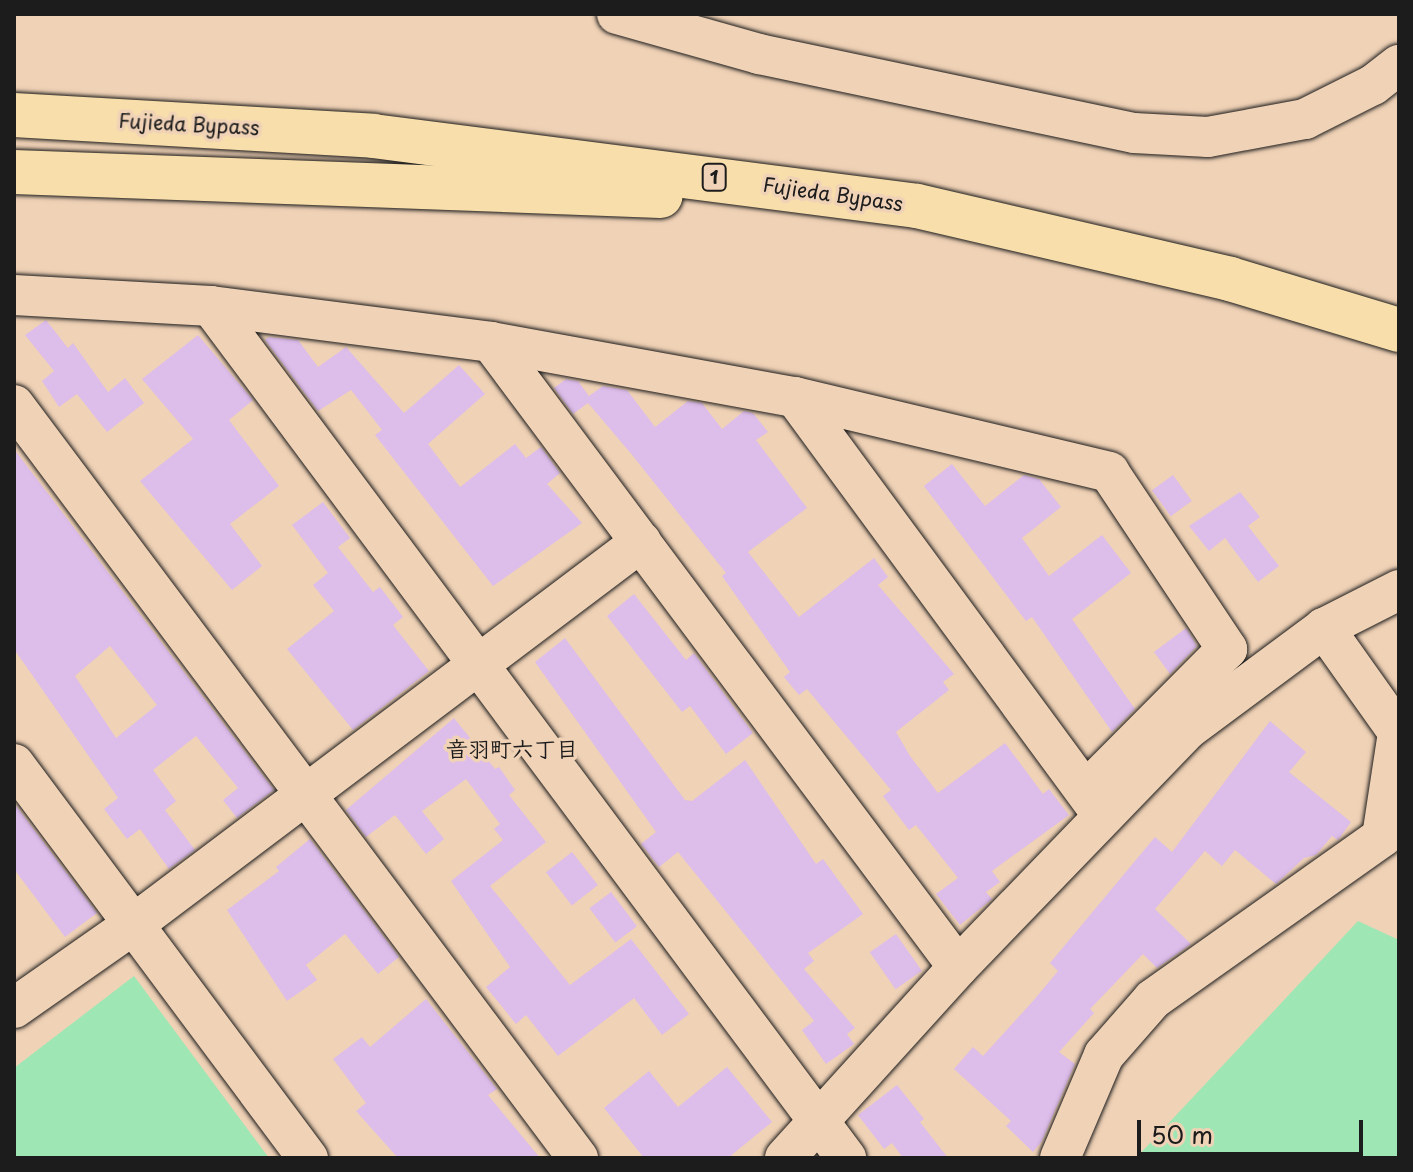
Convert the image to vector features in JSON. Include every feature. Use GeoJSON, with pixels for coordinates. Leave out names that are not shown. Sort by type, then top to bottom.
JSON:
{"type":"FeatureCollection","features":[{"type":"Feature","properties":{"kind":"highway","name":"Fujieda Bypass"},"geometry":{"type":"LineString","coordinates":[[14,115],[373,136],[917,206],[1230,279],[1399,330]]}},
{"type":"Feature","properties":{"kind":"highway","name":"Fujieda Bypass"},"geometry":{"type":"LineString","coordinates":[[14,172],[653,195],[783,209],[1102,265],[1399,344]]}},
{"type":"Feature","properties":{"kind":"street"},"geometry":{"type":"LineString","coordinates":[[617,14],[759,54],[1134,133],[1208,137],[1305,119],[1373,85],[1399,65]]}},
{"type":"Feature","properties":{"kind":"street"},"geometry":{"type":"LineString","coordinates":[[14,295],[211,306],[491,342],[795,397],[1109,472],[1227,649],[958,967],[785,1158]]}},
{"type":"Feature","properties":{"kind":"street"},"geometry":{"type":"LineString","coordinates":[[211,306],[475,667],[846,1158]]}},
{"type":"Feature","properties":{"kind":"street"},"geometry":{"type":"LineString","coordinates":[[491,342],[958,967]]}},
{"type":"Feature","properties":{"kind":"street"},"geometry":{"type":"LineString","coordinates":[[795,397],[1096,805]]}},
{"type":"Feature","properties":{"kind":"street"},"geometry":{"type":"LineString","coordinates":[[14,405],[578,1158]]}},
{"type":"Feature","properties":{"kind":"street"},"geometry":{"type":"LineString","coordinates":[[14,1008],[134,924],[641,542]]}},
{"type":"Feature","properties":{"kind":"street"},"geometry":{"type":"LineString","coordinates":[[1096,805],[1188,729],[1324,628],[1399,590]]}},
{"type":"Feature","properties":{"kind":"street"},"geometry":{"type":"LineString","coordinates":[[1060,1158],[1104,1055],[1153,999],[1382,837],[1398,732],[1324,628]]}},
{"type":"Feature","properties":{"kind":"street"},"geometry":{"type":"LineString","coordinates":[[14,764],[308,1158]]}},
{"type":"Feature","properties":{"kind":"green space"},"geometry":{"type":"Polygon","coordinates":[[[1358,921],[1399,940],[1399,1158],[1136,1158],[1358,921]]]}},
{"type":"Feature","properties":{"kind":"green space"},"geometry":{"type":"Polygon","coordinates":[[[134,976],[269,1158],[14,1158],[14,1068],[134,976]]]}},
{"type":"Feature","properties":{"kind":"building"},"geometry":{"type":"Polygon","coordinates":[[[46,320],[68,348],[73,343],[108,392],[125,378],[144,403],[107,432],[77,394],[59,407],[42,381],[54,371],[25,335],[46,320]]]}},
{"type":"Feature","properties":{"kind":"building"},"geometry":{"type":"Polygon","coordinates":[[[198,335],[253,400],[229,420],[279,486],[230,524],[262,566],[232,590],[140,481],[193,439],[142,379],[198,335]]]}},
{"type":"Feature","properties":{"kind":"building"},"geometry":{"type":"Polygon","coordinates":[[[269,337],[298,340],[318,367],[346,347],[404,413],[459,365],[485,394],[428,444],[460,487],[515,444],[526,458],[541,447],[560,473],[547,484],[582,523],[493,586],[375,435],[382,430],[351,390],[318,411],[265,340],[269,337]]]}},
{"type":"Feature","properties":{"kind":"building"},"geometry":{"type":"Polygon","coordinates":[[[566,379],[578,381],[589,396],[603,386],[627,390],[655,427],[688,401],[702,403],[722,429],[744,411],[753,413],[768,432],[756,440],[807,508],[748,552],[799,617],[874,558],[888,577],[878,585],[954,674],[943,682],[949,690],[896,732],[938,793],[1005,743],[1043,794],[1049,789],[1069,815],[992,871],[1000,882],[986,892],[992,899],[960,925],[936,894],[958,878],[916,825],[909,830],[883,796],[891,790],[807,689],[799,695],[784,677],[790,672],[722,576],[726,573],[633,456],[588,403],[573,414],[554,388],[566,379]]]}},
{"type":"Feature","properties":{"kind":"building"},"geometry":{"type":"Polygon","coordinates":[[[14,449],[274,790],[237,818],[223,800],[238,788],[196,736],[153,770],[176,801],[165,810],[195,850],[169,869],[140,829],[127,839],[104,809],[118,798],[14,649],[14,449]],[[110,646],[75,676],[116,738],[157,705],[110,646]]]}},
{"type":"Feature","properties":{"kind":"building"},"geometry":{"type":"Polygon","coordinates":[[[952,464],[985,506],[1024,475],[1039,479],[1061,507],[1022,538],[1049,576],[1102,535],[1131,573],[1072,619],[1135,709],[1112,732],[1032,617],[1026,621],[924,486],[952,464]]]}},
{"type":"Feature","properties":{"kind":"building"},"geometry":{"type":"Polygon","coordinates":[[[1173,475],[1192,501],[1171,516],[1152,490],[1173,475]]]}},
{"type":"Feature","properties":{"kind":"building"},"geometry":{"type":"Polygon","coordinates":[[[1240,492],[1260,517],[1248,526],[1279,566],[1258,582],[1225,538],[1209,551],[1189,526],[1240,492]]]}},
{"type":"Feature","properties":{"kind":"building"},"geometry":{"type":"Polygon","coordinates":[[[323,502],[350,538],[338,547],[373,592],[380,587],[403,617],[393,625],[429,671],[353,730],[287,649],[334,611],[313,585],[328,573],[292,525],[323,502]]]}},
{"type":"Feature","properties":{"kind":"building"},"geometry":{"type":"Polygon","coordinates":[[[634,594],[686,660],[694,653],[753,733],[726,754],[690,706],[682,712],[607,616],[634,594]]]}},
{"type":"Feature","properties":{"kind":"building"},"geometry":{"type":"Polygon","coordinates":[[[1186,628],[1197,646],[1170,674],[1154,652],[1186,628]]]}},
{"type":"Feature","properties":{"kind":"building"},"geometry":{"type":"Polygon","coordinates":[[[565,638],[685,800],[692,801],[745,760],[816,864],[823,859],[863,914],[808,953],[814,961],[804,969],[855,1028],[847,1034],[854,1044],[826,1064],[802,1030],[814,1021],[678,852],[659,867],[641,844],[656,832],[535,662],[565,638]]]}},
{"type":"Feature","properties":{"kind":"building"},"geometry":{"type":"Polygon","coordinates":[[[454,718],[495,769],[499,767],[515,790],[509,795],[546,842],[490,886],[570,985],[631,939],[689,1014],[662,1035],[634,998],[558,1056],[526,1015],[516,1024],[486,987],[510,967],[451,881],[503,840],[494,829],[500,824],[466,779],[422,811],[444,839],[426,854],[395,815],[366,837],[346,810],[454,718]]]}},
{"type":"Feature","properties":{"kind":"building"},"geometry":{"type":"Polygon","coordinates":[[[1270,721],[1306,752],[1289,772],[1351,822],[1338,840],[1332,836],[1316,855],[1304,858],[1276,884],[1235,850],[1222,866],[1205,851],[1155,909],[1191,944],[1157,968],[1143,954],[1090,1009],[1094,1013],[1059,1052],[1075,1064],[1042,1141],[1033,1152],[1006,1126],[1011,1121],[954,1069],[973,1047],[983,1056],[1033,1001],[1058,971],[1050,963],[1155,837],[1172,852],[1270,721]]]}},
{"type":"Feature","properties":{"kind":"building"},"geometry":{"type":"Polygon","coordinates":[[[14,803],[97,913],[65,937],[14,869],[14,803]]]}},
{"type":"Feature","properties":{"kind":"building"},"geometry":{"type":"Polygon","coordinates":[[[310,839],[399,957],[378,974],[345,934],[306,965],[317,980],[287,1001],[227,910],[279,871],[276,867],[310,839]]]}},
{"type":"Feature","properties":{"kind":"building"},"geometry":{"type":"Polygon","coordinates":[[[572,852],[598,885],[572,905],[546,872],[572,852]]]}},
{"type":"Feature","properties":{"kind":"building"},"geometry":{"type":"Polygon","coordinates":[[[611,892],[637,926],[615,943],[589,908],[611,892]]]}},
{"type":"Feature","properties":{"kind":"building"},"geometry":{"type":"Polygon","coordinates":[[[896,934],[922,971],[896,989],[870,952],[896,934]]]}},
{"type":"Feature","properties":{"kind":"building"},"geometry":{"type":"Polygon","coordinates":[[[426,999],[497,1089],[488,1095],[540,1158],[398,1158],[356,1111],[366,1103],[333,1059],[362,1037],[370,1047],[426,999]]]}},
{"type":"Feature","properties":{"kind":"building"},"geometry":{"type":"Polygon","coordinates":[[[727,1067],[772,1122],[728,1158],[644,1158],[604,1108],[649,1071],[678,1107],[727,1067]]]}},
{"type":"Feature","properties":{"kind":"building"},"geometry":{"type":"Polygon","coordinates":[[[897,1085],[924,1119],[920,1122],[948,1158],[903,1158],[892,1143],[884,1149],[858,1115],[897,1085]]]}},
{"type":"Feature","properties":{"kind":"district","name":"音羽町六丁目"},"geometry":{"type":"Point","coordinates":[512,748]}}]}
